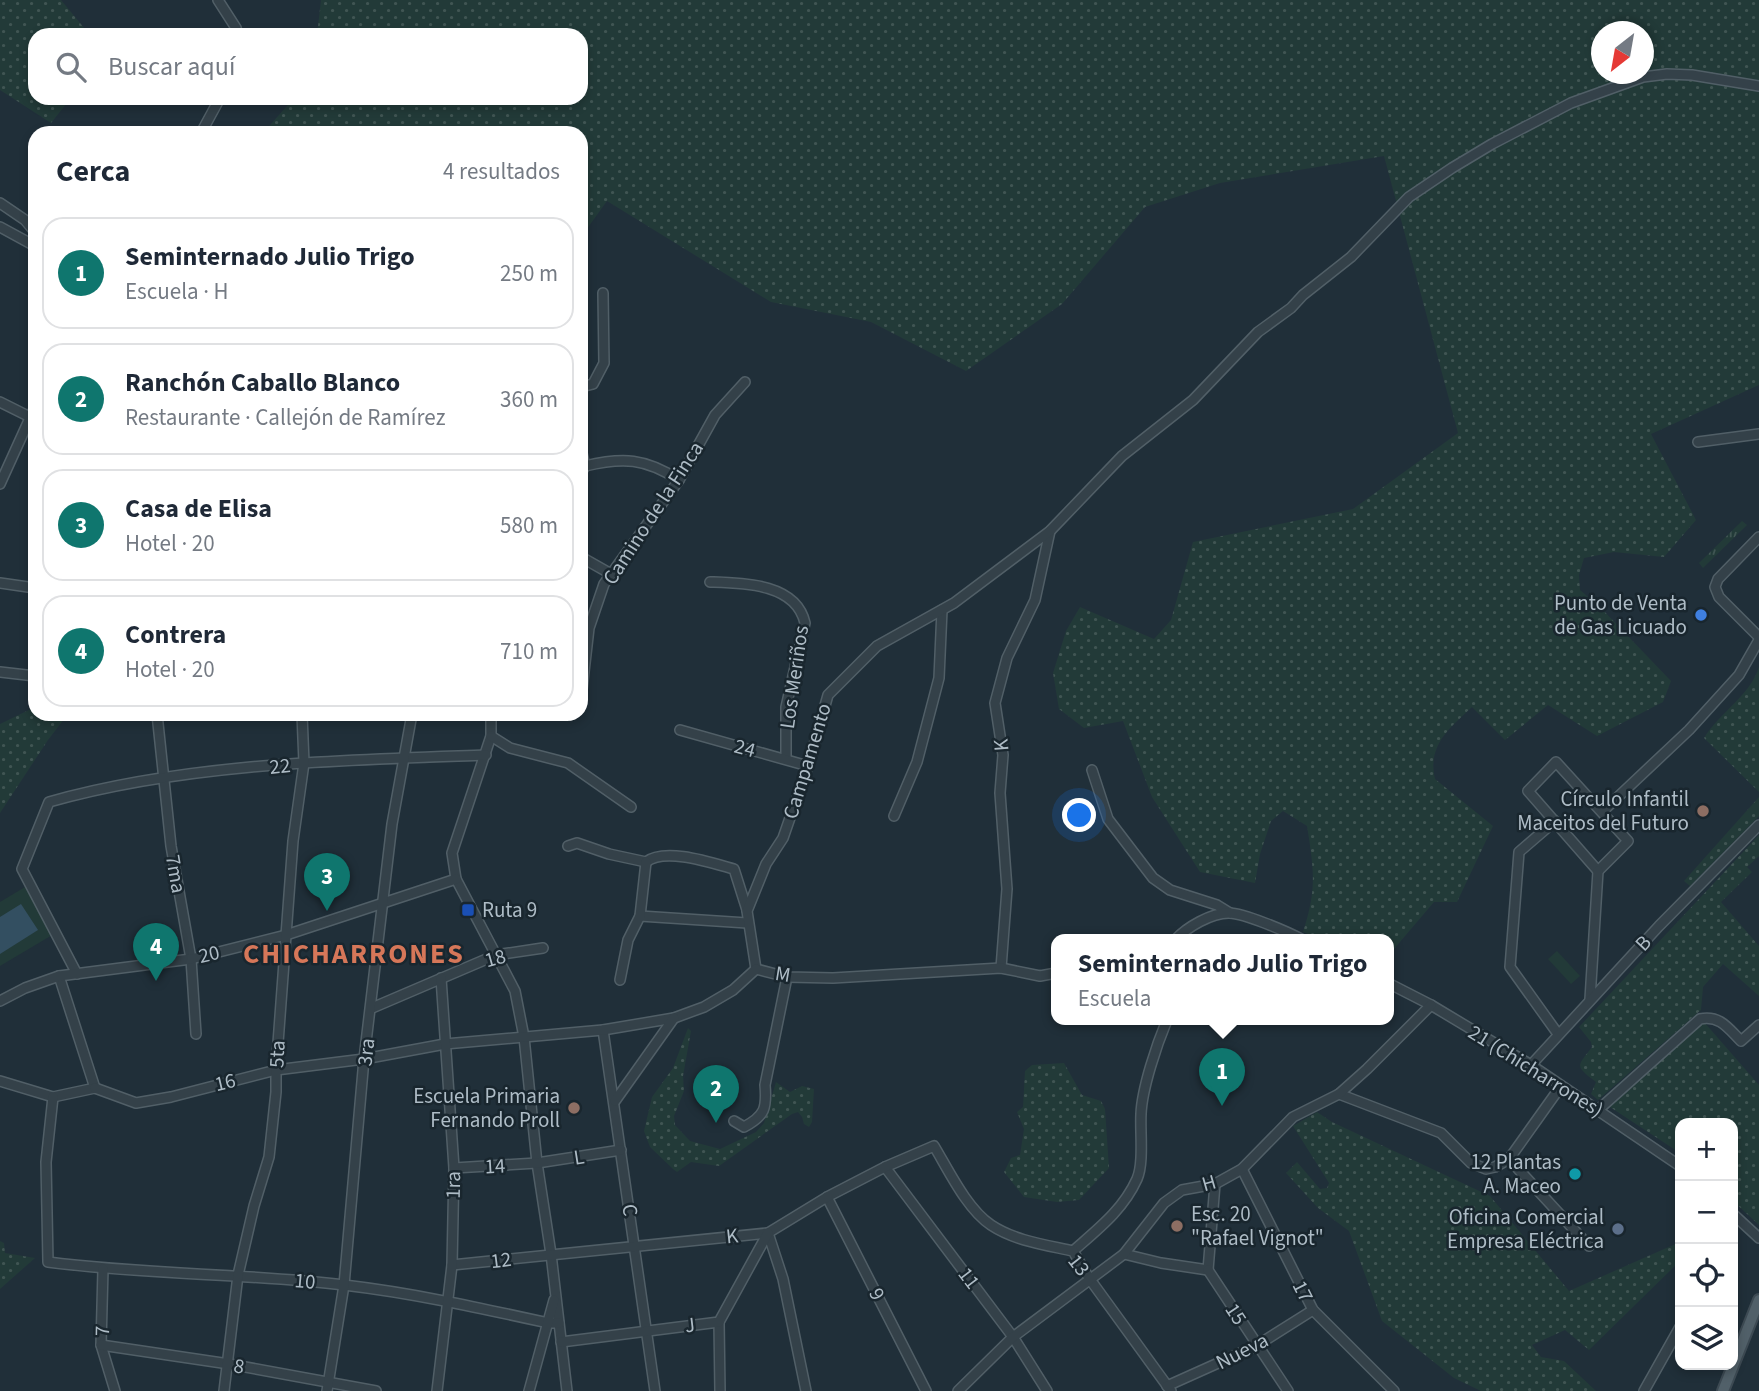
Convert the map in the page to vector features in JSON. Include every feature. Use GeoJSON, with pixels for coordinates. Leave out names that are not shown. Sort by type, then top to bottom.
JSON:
{"type":"FeatureCollection","features":[{"type":"Feature","properties":{"kind":"main road"},"geometry":{"type":"LineString","coordinates":[[1723,1391],[1759,1300]]}},
{"type":"Feature","properties":{"kind":"street"},"geometry":{"type":"LineString","coordinates":[[218,0],[236,28]]}},
{"type":"Feature","properties":{"kind":"street","name":"Campamento"},"geometry":{"type":"LineString","coordinates":[[756,970],[747,911],[766,864],[783,838],[808,766],[828,695],[877,646],[942,610],[1008,565],[1050,531],[1122,456],[1193,400],[1258,332],[1292,308],[1303,295],[1351,257],[1409,197],[1452,168],[1571,103],[1643,77],[1692,75],[1759,86]]}},
{"type":"Feature","properties":{"kind":"street"},"geometry":{"type":"LineString","coordinates":[[205,126],[216,105]]}},
{"type":"Feature","properties":{"kind":"street"},"geometry":{"type":"LineString","coordinates":[[0,204],[28,224]]}},
{"type":"Feature","properties":{"kind":"street"},"geometry":{"type":"LineString","coordinates":[[0,227],[28,242]]}},
{"type":"Feature","properties":{"kind":"street"},"geometry":{"type":"LineString","coordinates":[[588,385],[593,384],[604,363],[604,293]]}},
{"type":"Feature","properties":{"kind":"street","name":"Camino de la Finca"},"geometry":{"type":"LineString","coordinates":[[588,640],[589,628],[604,584],[679,480],[715,415],[745,382]]}},
{"type":"Feature","properties":{"kind":"street"},"geometry":{"type":"LineString","coordinates":[[0,402],[28,416]]}},
{"type":"Feature","properties":{"kind":"street"},"geometry":{"type":"LineString","coordinates":[[0,484],[28,426]]}},
{"type":"Feature","properties":{"kind":"street"},"geometry":{"type":"LineString","coordinates":[[1698,442],[1759,434]]}},
{"type":"Feature","properties":{"kind":"street"},"geometry":{"type":"LineString","coordinates":[[588,468],[610,460],[635,460],[659,467],[679,480]]}},
{"type":"Feature","properties":{"kind":"street","name":"K"},"geometry":{"type":"LineString","coordinates":[[1001,968],[1007,889],[1000,793],[1003,755],[995,703],[1007,658],[1035,600],[1050,531]]}},
{"type":"Feature","properties":{"kind":"street"},"geometry":{"type":"LineString","coordinates":[[1603,811],[1689,730],[1739,675],[1759,639],[1719,597],[1715,587],[1718,579],[1759,537]]}},
{"type":"Feature","properties":{"kind":"street"},"geometry":{"type":"LineString","coordinates":[[588,561],[611,574]]}},
{"type":"Feature","properties":{"kind":"street","name":"Los Meriños"},"geometry":{"type":"LineString","coordinates":[[710,582],[733,583],[779,592],[790,597],[800,610],[805,623],[786,707],[786,759]]}},
{"type":"Feature","properties":{"kind":"street"},"geometry":{"type":"LineString","coordinates":[[0,583],[28,587]]}},
{"type":"Feature","properties":{"kind":"street"},"geometry":{"type":"LineString","coordinates":[[894,816],[917,762],[939,678],[942,610]]}},
{"type":"Feature","properties":{"kind":"street"},"geometry":{"type":"LineString","coordinates":[[0,672],[28,675]]}},
{"type":"Feature","properties":{"kind":"street","name":"7ma"},"geometry":{"type":"LineString","coordinates":[[158,721],[171,846],[191,959],[196,1034]]}},
{"type":"Feature","properties":{"kind":"street","name":"5ta"},"geometry":{"type":"LineString","coordinates":[[224,1391],[238,1275],[269,1157],[293,841],[304,763],[302,721]]}},
{"type":"Feature","properties":{"kind":"street","name":"3ra"},"geometry":{"type":"LineString","coordinates":[[327,1386],[344,1285],[364,1059],[382,903],[392,824],[411,721]]}},
{"type":"Feature","properties":{"kind":"street"},"geometry":{"type":"LineString","coordinates":[[491,721],[491,736],[486,755],[452,853],[456,878],[515,990],[524,1037],[537,1163],[567,1391]]}},
{"type":"Feature","properties":{"kind":"street","name":"24"},"geometry":{"type":"LineString","coordinates":[[680,730],[808,766]]}},
{"type":"Feature","properties":{"kind":"street"},"geometry":{"type":"LineString","coordinates":[[491,736],[510,748],[568,763],[631,807]]}},
{"type":"Feature","properties":{"kind":"street","name":"22"},"geometry":{"type":"LineString","coordinates":[[77,974],[22,869],[49,802],[77,794],[165,778],[304,763],[486,755]]}},
{"type":"Feature","properties":{"kind":"street"},"geometry":{"type":"LineString","coordinates":[[1590,999],[1598,871],[1628,841],[1556,762],[1528,792],[1598,871]]}},
{"type":"Feature","properties":{"kind":"street"},"geometry":{"type":"LineString","coordinates":[[1092,770],[1108,819],[1153,878],[1170,890],[1217,905],[1230,913],[1287,934]]}},
{"type":"Feature","properties":{"kind":"street"},"geometry":{"type":"LineString","coordinates":[[1555,821],[1519,852],[1510,967],[1558,1034]]}},
{"type":"Feature","properties":{"kind":"street","name":"B"},"geometry":{"type":"LineString","coordinates":[[1531,1065],[1659,926],[1759,825]]}},
{"type":"Feature","properties":{"kind":"street"},"geometry":{"type":"LineString","coordinates":[[568,846],[577,843],[609,854],[646,862],[657,856],[699,859],[734,869],[747,911]]}},
{"type":"Feature","properties":{"kind":"street"},"geometry":{"type":"LineString","coordinates":[[620,980],[628,940],[640,916],[646,862]]}},
{"type":"Feature","properties":{"kind":"street","name":"20"},"geometry":{"type":"LineString","coordinates":[[0,1001],[24,988],[59,976],[191,959],[286,936],[456,878]]}},
{"type":"Feature","properties":{"kind":"street"},"geometry":{"type":"LineString","coordinates":[[1182,934],[1204,921],[1230,913]]}},
{"type":"Feature","properties":{"kind":"street"},"geometry":{"type":"LineString","coordinates":[[640,916],[747,923]]}},
{"type":"Feature","properties":{"kind":"street","name":"18"},"geometry":{"type":"LineString","coordinates":[[372,1007],[496,955],[543,948]]}},
{"type":"Feature","properties":{"kind":"street","name":"M"},"geometry":{"type":"LineString","coordinates":[[524,1037],[603,1030],[674,1018],[704,1007],[733,990],[756,970],[787,977],[833,978],[1001,968],[1040,976],[1051,974]]}},
{"type":"Feature","properties":{"kind":"street"},"geometry":{"type":"LineString","coordinates":[[0,1081],[53,1097],[95,1088],[59,976]]}},
{"type":"Feature","properties":{"kind":"street"},"geometry":{"type":"LineString","coordinates":[[734,1121],[744,1127],[763,1113],[766,1102],[765,1085],[787,977]]}},
{"type":"Feature","properties":{"kind":"street","name":"1ra"},"geometry":{"type":"LineString","coordinates":[[437,1391],[452,1265],[454,1168],[441,978]]}},
{"type":"Feature","properties":{"kind":"street","name":"21 (Chicharrones)"},"geometry":{"type":"LineString","coordinates":[[1394,987],[1431,1005],[1531,1065],[1675,1163]]}},
{"type":"Feature","properties":{"kind":"street","name":"H"},"geometry":{"type":"LineString","coordinates":[[958,1391],[1013,1337],[1124,1254],[1164,1203],[1182,1190],[1215,1184],[1242,1169],[1293,1117],[1339,1094],[1431,1005]]}},
{"type":"Feature","properties":{"kind":"street"},"geometry":{"type":"LineString","coordinates":[[615,1101],[674,1018]]}},
{"type":"Feature","properties":{"kind":"street"},"geometry":{"type":"LineString","coordinates":[[1598,1110],[1700,1018],[1719,1019],[1741,1041],[1759,1025]]}},
{"type":"Feature","properties":{"kind":"street"},"geometry":{"type":"LineString","coordinates":[[1073,1251],[1113,1217],[1139,1177],[1142,1151],[1141,1111],[1165,1025]]}},
{"type":"Feature","properties":{"kind":"street","name":"C"},"geometry":{"type":"LineString","coordinates":[[603,1030],[655,1391]]}},
{"type":"Feature","properties":{"kind":"street","name":"16"},"geometry":{"type":"LineString","coordinates":[[95,1088],[136,1103],[276,1070],[364,1059],[445,1044],[524,1037]]}},
{"type":"Feature","properties":{"kind":"street"},"geometry":{"type":"LineString","coordinates":[[1339,1094],[1441,1133],[1471,1163],[1486,1169],[1509,1159],[1560,1086]]}},
{"type":"Feature","properties":{"kind":"street","name":"10"},"geometry":{"type":"LineString","coordinates":[[53,1097],[46,1162],[48,1262],[103,1269],[238,1275],[344,1285],[447,1300],[548,1323],[559,1323]]}},
{"type":"Feature","properties":{"kind":"street","name":"K"},"geometry":{"type":"LineString","coordinates":[[551,1254],[768,1233],[827,1197],[885,1167],[934,1146]]}},
{"type":"Feature","properties":{"kind":"street","name":"13"},"geometry":{"type":"LineString","coordinates":[[934,1146],[964,1195],[989,1224],[1011,1236],[1073,1251],[1089,1278],[1169,1388]]}},
{"type":"Feature","properties":{"kind":"street","name":"L"},"geometry":{"type":"LineString","coordinates":[[537,1163],[621,1150]]}},
{"type":"Feature","properties":{"kind":"street"},"geometry":{"type":"LineString","coordinates":[[1509,1159],[1590,1247]]}},
{"type":"Feature","properties":{"kind":"street","name":"14"},"geometry":{"type":"LineString","coordinates":[[454,1168],[537,1163]]}},
{"type":"Feature","properties":{"kind":"street","name":"11"},"geometry":{"type":"LineString","coordinates":[[885,1167],[1013,1337],[1047,1391]]}},
{"type":"Feature","properties":{"kind":"street","name":"17"},"geometry":{"type":"LineString","coordinates":[[1242,1169],[1313,1310],[1394,1391]]}},
{"type":"Feature","properties":{"kind":"street"},"geometry":{"type":"LineString","coordinates":[[1124,1254],[1161,1264],[1208,1270],[1215,1184]]}},
{"type":"Feature","properties":{"kind":"street","name":"9"},"geometry":{"type":"LineString","coordinates":[[827,1197],[926,1391]]}},
{"type":"Feature","properties":{"kind":"street"},"geometry":{"type":"LineString","coordinates":[[1738,1219],[1759,1238]]}},
{"type":"Feature","properties":{"kind":"street"},"geometry":{"type":"LineString","coordinates":[[768,1233],[783,1279],[806,1391]]}},
{"type":"Feature","properties":{"kind":"street","name":"J"},"geometry":{"type":"LineString","coordinates":[[561,1342],[719,1322],[768,1233]]}},
{"type":"Feature","properties":{"kind":"street","name":"12"},"geometry":{"type":"LineString","coordinates":[[452,1265],[551,1254]]}},
{"type":"Feature","properties":{"kind":"street","name":"7"},"geometry":{"type":"LineString","coordinates":[[103,1269],[102,1345],[116,1391]]}},
{"type":"Feature","properties":{"kind":"street","name":"15"},"geometry":{"type":"LineString","coordinates":[[1208,1270],[1288,1391]]}},
{"type":"Feature","properties":{"kind":"street"},"geometry":{"type":"LineString","coordinates":[[529,1391],[555,1294]]}},
{"type":"Feature","properties":{"kind":"street","name":"Nueva"},"geometry":{"type":"LineString","coordinates":[[1169,1388],[1256,1346],[1313,1310]]}},
{"type":"Feature","properties":{"kind":"street"},"geometry":{"type":"LineString","coordinates":[[719,1322],[720,1391]]}},
{"type":"Feature","properties":{"kind":"street"},"geometry":{"type":"LineString","coordinates":[[1644,1391],[1675,1337]]}},
{"type":"Feature","properties":{"kind":"street","name":"8"},"geometry":{"type":"LineString","coordinates":[[102,1345],[229,1364],[327,1386],[376,1391]]}},
{"type":"Feature","properties":{"kind":"green space"},"geometry":{"type":"Polygon","coordinates":[[[0,0],[61,0],[84,28],[28,28],[28,105],[65,105],[51,123],[0,90],[0,0]]]}},
{"type":"Feature","properties":{"kind":"green space"},"geometry":{"type":"Polygon","coordinates":[[[321,0],[1759,0],[1759,385],[1651,434],[1696,520],[1664,557],[1614,552],[1584,558],[1579,575],[1580,590],[1601,608],[1671,681],[1663,702],[1597,736],[1548,705],[1505,740],[1472,707],[1442,738],[1434,756],[1433,767],[1435,779],[1493,826],[1457,902],[1434,902],[1394,949],[1394,934],[1303,932],[1311,903],[1313,879],[1307,826],[1283,811],[1271,821],[1260,854],[1255,883],[1200,872],[1152,797],[1123,721],[1084,728],[1059,709],[1053,673],[1066,631],[1080,607],[1154,639],[1171,620],[1193,542],[1353,509],[1458,433],[1384,156],[1220,183],[1145,207],[1062,304],[966,371],[871,322],[771,302],[607,201],[588,227],[588,126],[269,126],[288,105],[588,105],[588,28],[318,28],[321,0]]]}},
{"type":"Feature","properties":{"kind":"green space"},"geometry":{"type":"Polygon","coordinates":[[[1742,521],[1747,525],[1703,568],[1699,563],[1742,521]]]}},
{"type":"Feature","properties":{"kind":"green space"},"geometry":{"type":"Polygon","coordinates":[[[1759,667],[1759,792],[1704,738],[1749,687],[1759,667]]]}},
{"type":"Feature","properties":{"kind":"green space"},"geometry":{"type":"Polygon","coordinates":[[[28,710],[28,721],[63,721],[0,813],[0,724],[28,710]]]}},
{"type":"Feature","properties":{"kind":"green space"},"geometry":{"type":"Polygon","coordinates":[[[1759,797],[1759,816],[1690,886],[1684,881],[1759,797]]]}},
{"type":"Feature","properties":{"kind":"green space"},"geometry":{"type":"Polygon","coordinates":[[[1759,835],[1759,856],[1747,867],[1752,872],[1721,902],[1759,946],[1759,996],[1723,964],[1703,987],[1701,1010],[1598,1100],[1591,1094],[1596,1082],[1580,1066],[1592,1047],[1579,1027],[1759,835]]]}},
{"type":"Feature","properties":{"kind":"green space"},"geometry":{"type":"Polygon","coordinates":[[[25,887],[54,934],[0,966],[0,902],[25,887]]]}},
{"type":"Feature","properties":{"kind":"green space"},"geometry":{"type":"Polygon","coordinates":[[[1557,951],[1580,976],[1571,984],[1548,959],[1557,951]]]}},
{"type":"Feature","properties":{"kind":"green space"},"geometry":{"type":"Polygon","coordinates":[[[1704,1022],[1759,1085],[1759,1225],[1738,1206],[1738,1118],[1675,1118],[1675,1150],[1610,1107],[1704,1022]]]}},
{"type":"Feature","properties":{"kind":"green space"},"geometry":{"type":"Polygon","coordinates":[[[688,1028],[691,1031],[683,1076],[684,1091],[674,1116],[675,1125],[690,1141],[720,1149],[756,1132],[764,1123],[776,1082],[790,1092],[802,1086],[814,1089],[812,1122],[809,1127],[804,1124],[798,1112],[719,1166],[691,1162],[677,1172],[673,1169],[650,1147],[644,1131],[652,1097],[673,1068],[688,1028]]]}},
{"type":"Feature","properties":{"kind":"green space"},"geometry":{"type":"Polygon","coordinates":[[[1064,1063],[1082,1095],[1101,1101],[1105,1109],[1109,1168],[1079,1200],[1057,1202],[1024,1197],[1004,1172],[1011,1158],[1020,1155],[1024,1129],[1017,1112],[1023,1107],[1025,1071],[1032,1065],[1064,1063]]]}},
{"type":"Feature","properties":{"kind":"green space"},"geometry":{"type":"Polygon","coordinates":[[[1317,1112],[1332,1122],[1490,1196],[1569,1291],[1675,1244],[1675,1266],[1589,1350],[1565,1330],[1532,1345],[1541,1357],[1564,1361],[1596,1391],[1481,1391],[1454,1378],[1382,1321],[1349,1231],[1318,1208],[1286,1173],[1297,1162],[1320,1189],[1327,1188],[1329,1183],[1293,1126],[1317,1112]]]}},
{"type":"Feature","properties":{"kind":"green space"},"geometry":{"type":"Polygon","coordinates":[[[0,1241],[4,1243],[5,1253],[35,1258],[0,1289],[0,1241]]]}},
{"type":"Feature","properties":{"kind":"water"},"geometry":{"type":"Polygon","coordinates":[[[21,904],[38,930],[0,954],[0,917],[21,904]]]}},
{"type":"Feature","properties":{"kind":"place","name":"Punto de Venta de Gas Licuado"},"geometry":{"type":"Point","coordinates":[1701,615]}},
{"type":"Feature","properties":{"kind":"place","name":"Círculo Infantil Maceitos del Futuro"},"geometry":{"type":"Point","coordinates":[1703,811]}},
{"type":"Feature","properties":{"kind":"place","name":"Ruta 9"},"geometry":{"type":"Point","coordinates":[468,910]}},
{"type":"Feature","properties":{"kind":"place","name":"Casa de Elisa"},"geometry":{"type":"Point","coordinates":[327,911]}},
{"type":"Feature","properties":{"kind":"place","name":"Contrera"},"geometry":{"type":"Point","coordinates":[156,981]}},
{"type":"Feature","properties":{"kind":"place","name":"Seminternado Julio Trigo"},"geometry":{"type":"Point","coordinates":[1222,1106]}},
{"type":"Feature","properties":{"kind":"place","name":"Escuela Primaria Fernando Proll"},"geometry":{"type":"Point","coordinates":[574,1108]}},
{"type":"Feature","properties":{"kind":"place","name":"Ranchón Caballo Blanco"},"geometry":{"type":"Point","coordinates":[716,1123]}},
{"type":"Feature","properties":{"kind":"place","name":"12 Plantas A. Maceo"},"geometry":{"type":"Point","coordinates":[1575,1174]}},
{"type":"Feature","properties":{"kind":"place","name":"Esc. 20 \"Rafael Vignot\""},"geometry":{"type":"Point","coordinates":[1177,1226]}},
{"type":"Feature","properties":{"kind":"place","name":"Oficina Comercial Empresa Eléctrica"},"geometry":{"type":"Point","coordinates":[1618,1229]}},
{"type":"Feature","properties":{"kind":"district","name":"CHICHARRONES"},"geometry":{"type":"Point","coordinates":[354,953]}}]}
